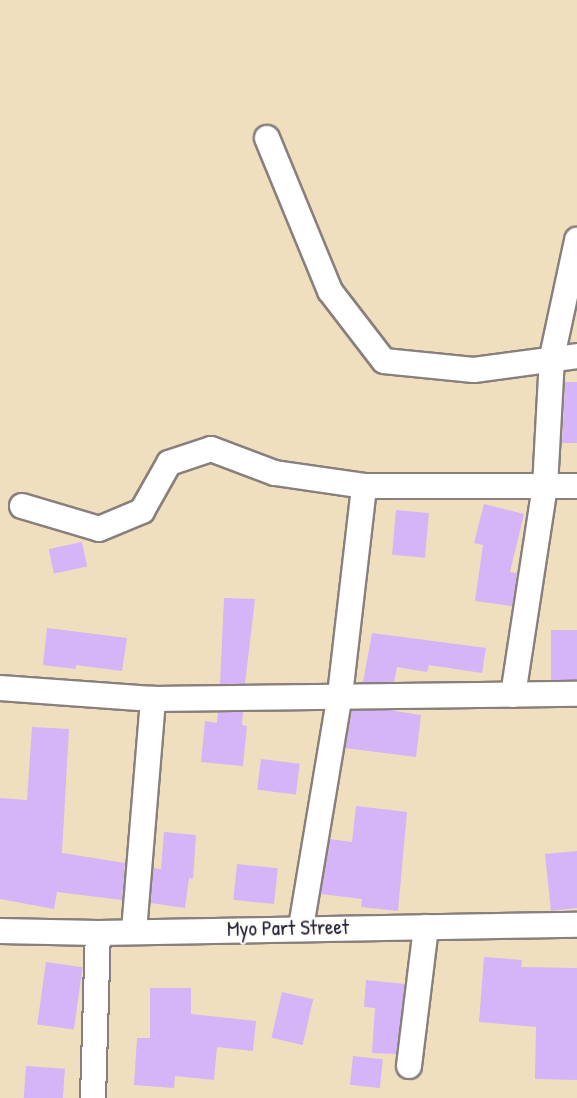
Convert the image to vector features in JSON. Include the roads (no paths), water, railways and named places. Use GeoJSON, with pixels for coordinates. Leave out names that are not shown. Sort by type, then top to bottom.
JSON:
{"type":"FeatureCollection","features":[{"type":"Feature","properties":{"kind":"street"},"geometry":{"type":"LineString","coordinates":[[267,138],[330,291],[384,361],[474,370],[552,357],[577,356]]}},
{"type":"Feature","properties":{"kind":"street"},"geometry":{"type":"LineString","coordinates":[[513,695],[545,487],[552,357],[577,240]]}},
{"type":"Feature","properties":{"kind":"street"},"geometry":{"type":"LineString","coordinates":[[22,506],[99,529],[142,511],[169,463],[211,449],[275,473],[364,486],[577,486]]}},
{"type":"Feature","properties":{"kind":"street"},"geometry":{"type":"LineString","coordinates":[[301,927],[340,695],[364,486]]}},
{"type":"Feature","properties":{"kind":"street"},"geometry":{"type":"LineString","coordinates":[[0,688],[153,699],[577,694]]}},
{"type":"Feature","properties":{"kind":"street"},"geometry":{"type":"LineString","coordinates":[[134,931],[153,699]]}},
{"type":"Feature","properties":{"kind":"street","name":"Myo Part Street"},"geometry":{"type":"LineString","coordinates":[[0,931],[98,933],[301,927],[577,925]]}},
{"type":"Feature","properties":{"kind":"street"},"geometry":{"type":"LineString","coordinates":[[409,1066],[426,927]]}},
{"type":"Feature","properties":{"kind":"street"},"geometry":{"type":"LineString","coordinates":[[93,1098],[98,933]]}}]}
